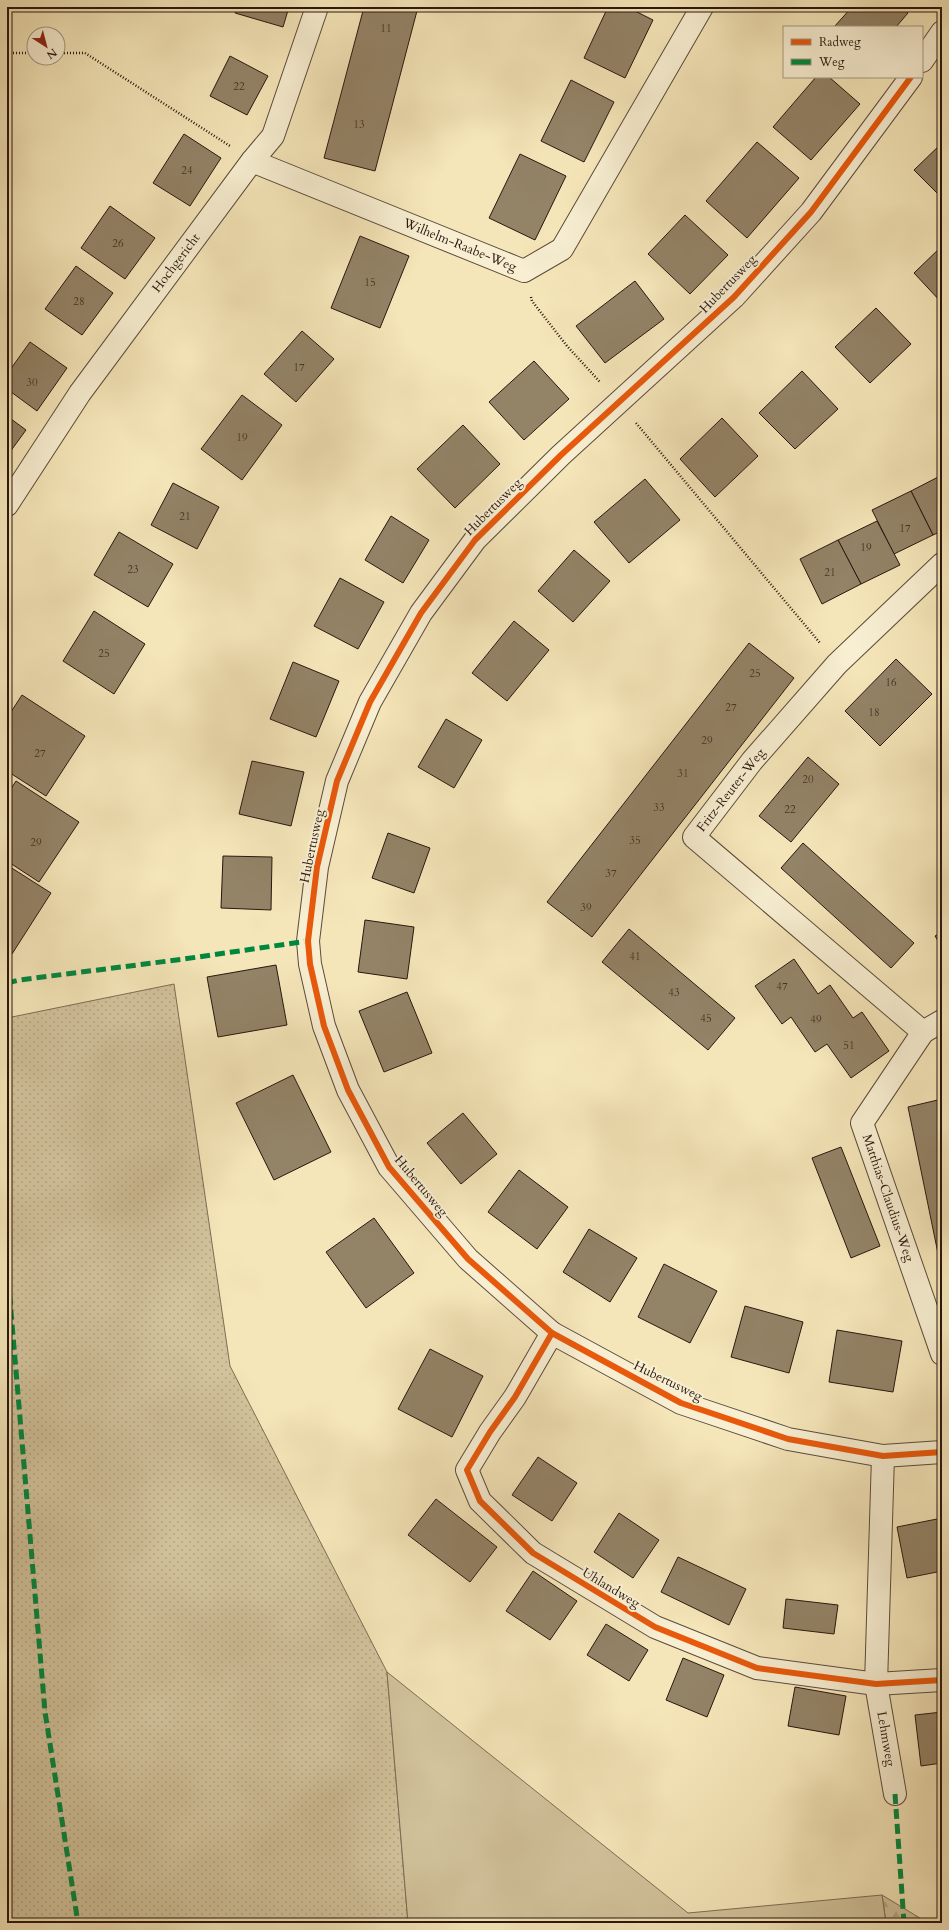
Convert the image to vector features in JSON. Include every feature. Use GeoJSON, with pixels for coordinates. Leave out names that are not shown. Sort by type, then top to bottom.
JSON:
{"type":"FeatureCollection","features":[{"type":"Feature","properties":{"kind":"street","name":"Hochgericht"},"geometry":{"type":"LineString","coordinates":[[7,505],[80,393],[252,161],[273,136],[317,7]]}},
{"type":"Feature","properties":{"kind":"street","name":"Wilhelm-Raabe-Weg"},"geometry":{"type":"LineString","coordinates":[[252,161],[524,270],[562,249],[702,7]]}},
{"type":"Feature","properties":{"kind":"street"},"geometry":{"type":"LineString","coordinates":[[923,60],[942,32]]}},
{"type":"Feature","properties":{"kind":"street","name":"Hubertusweg"},"geometry":{"type":"LineString","coordinates":[[909,78],[811,212],[734,297],[561,455],[475,540],[420,613],[370,702],[337,781],[317,867],[308,941],[310,964],[324,1026],[348,1090],[389,1168],[468,1259],[552,1333],[681,1403],[788,1439],[883,1456],[942,1452]]}},
{"type":"Feature","properties":{"kind":"street","name":"Fritz-Reuter-Weg"},"geometry":{"type":"LineString","coordinates":[[923,1032],[694,838],[752,761],[837,664],[942,564]]}},
{"type":"Feature","properties":{"kind":"street"},"geometry":{"type":"LineString","coordinates":[[923,1032],[942,1021]]}},
{"type":"Feature","properties":{"kind":"street","name":"Matthias-Claudius-Weg"},"geometry":{"type":"LineString","coordinates":[[923,1032],[862,1123],[942,1354]]}},
{"type":"Feature","properties":{"kind":"street","name":"Uhlandweg"},"geometry":{"type":"LineString","coordinates":[[552,1333],[515,1397],[490,1432],[467,1470],[480,1501],[533,1553],[655,1627],[757,1668],[876,1684],[942,1680]]}},
{"type":"Feature","properties":{"kind":"street"},"geometry":{"type":"LineString","coordinates":[[876,1684],[883,1456]]}},
{"type":"Feature","properties":{"kind":"street","name":"Lehmweg"},"geometry":{"type":"LineString","coordinates":[[876,1684],[895,1794]]}},
{"type":"Feature","properties":{"kind":"path"},"geometry":{"type":"LineString","coordinates":[[7,53],[26,53]]}},
{"type":"Feature","properties":{"kind":"path"},"geometry":{"type":"LineString","coordinates":[[66,53],[85,53],[252,161]]}},
{"type":"Feature","properties":{"kind":"path"},"geometry":{"type":"LineString","coordinates":[[532,301],[567,346],[619,403],[837,664]]}},
{"type":"Feature","properties":{"kind":"green space"},"geometry":{"type":"Polygon","coordinates":[[[174,984],[230,1366],[387,1672],[408,1923],[7,1923],[7,1017],[174,984]]]}},
{"type":"Feature","properties":{"kind":"green space"},"geometry":{"type":"Polygon","coordinates":[[[387,1672],[688,1913],[882,1895],[886,1923],[408,1923],[387,1672]]]}},
{"type":"Feature","properties":{"kind":"green space"},"geometry":{"type":"Polygon","coordinates":[[[882,1895],[928,1923],[886,1923],[882,1895]]]}},
{"type":"Feature","properties":{"kind":"building"},"geometry":{"type":"Polygon","coordinates":[[[237,7],[289,7],[283,27],[235,13],[237,7]]]}},
{"type":"Feature","properties":{"kind":"building"},"geometry":{"type":"Polygon","coordinates":[[[364,7],[418,7],[375,171],[324,158],[364,7]]]}},
{"type":"Feature","properties":{"kind":"building"},"geometry":{"type":"Polygon","coordinates":[[[608,7],[627,7],[653,20],[625,78],[584,58],[608,7]]]}},
{"type":"Feature","properties":{"kind":"building"},"geometry":{"type":"Polygon","coordinates":[[[852,7],[901,7],[908,13],[897,26],[835,26],[852,7]]]}},
{"type":"Feature","properties":{"kind":"building"},"geometry":{"type":"Polygon","coordinates":[[[230,56],[268,76],[247,115],[210,96],[230,56]]]}},
{"type":"Feature","properties":{"kind":"building"},"geometry":{"type":"Polygon","coordinates":[[[815,78],[830,78],[860,104],[811,160],[773,127],[815,78]]]}},
{"type":"Feature","properties":{"kind":"building"},"geometry":{"type":"Polygon","coordinates":[[[571,80],[614,102],[584,162],[541,141],[571,80]]]}},
{"type":"Feature","properties":{"kind":"building"},"geometry":{"type":"Polygon","coordinates":[[[184,134],[221,158],[190,206],[153,183],[184,134]]]}},
{"type":"Feature","properties":{"kind":"building"},"geometry":{"type":"Polygon","coordinates":[[[757,142],[799,178],[747,238],[706,201],[757,142]]]}},
{"type":"Feature","properties":{"kind":"building"},"geometry":{"type":"Polygon","coordinates":[[[942,143],[942,198],[914,170],[942,143]]]}},
{"type":"Feature","properties":{"kind":"building"},"geometry":{"type":"Polygon","coordinates":[[[520,154],[566,176],[535,240],[489,218],[520,154]]]}},
{"type":"Feature","properties":{"kind":"building"},"geometry":{"type":"Polygon","coordinates":[[[110,206],[155,238],[125,279],[81,248],[110,206]]]}},
{"type":"Feature","properties":{"kind":"building"},"geometry":{"type":"Polygon","coordinates":[[[685,215],[728,255],[690,294],[648,254],[685,215]]]}},
{"type":"Feature","properties":{"kind":"building"},"geometry":{"type":"Polygon","coordinates":[[[360,236],[409,256],[380,328],[331,308],[360,236]]]}},
{"type":"Feature","properties":{"kind":"building"},"geometry":{"type":"Polygon","coordinates":[[[942,246],[942,303],[914,273],[942,246]]]}},
{"type":"Feature","properties":{"kind":"building"},"geometry":{"type":"Polygon","coordinates":[[[76,266],[113,293],[82,335],[45,309],[76,266]]]}},
{"type":"Feature","properties":{"kind":"building"},"geometry":{"type":"Polygon","coordinates":[[[635,281],[664,319],[605,363],[576,326],[635,281]]]}},
{"type":"Feature","properties":{"kind":"building"},"geometry":{"type":"Polygon","coordinates":[[[876,308],[911,344],[870,383],[835,347],[876,308]]]}},
{"type":"Feature","properties":{"kind":"building"},"geometry":{"type":"Polygon","coordinates":[[[302,331],[334,359],[296,402],[264,374],[302,331]]]}},
{"type":"Feature","properties":{"kind":"building"},"geometry":{"type":"Polygon","coordinates":[[[30,342],[67,368],[37,411],[7,389],[7,374],[30,342]]]}},
{"type":"Feature","properties":{"kind":"building"},"geometry":{"type":"Polygon","coordinates":[[[534,361],[569,399],[524,440],[489,402],[534,361]]]}},
{"type":"Feature","properties":{"kind":"building"},"geometry":{"type":"Polygon","coordinates":[[[802,371],[838,409],[795,449],[759,413],[802,371]]]}},
{"type":"Feature","properties":{"kind":"building"},"geometry":{"type":"Polygon","coordinates":[[[242,395],[282,425],[242,480],[201,449],[242,395]]]}},
{"type":"Feature","properties":{"kind":"building"},"geometry":{"type":"Polygon","coordinates":[[[7,416],[26,430],[7,456],[7,416]]]}},
{"type":"Feature","properties":{"kind":"building"},"geometry":{"type":"Polygon","coordinates":[[[722,418],[758,456],[715,497],[680,459],[722,418]]]}},
{"type":"Feature","properties":{"kind":"building"},"geometry":{"type":"Polygon","coordinates":[[[463,425],[500,464],[455,508],[417,469],[463,425]]]}},
{"type":"Feature","properties":{"kind":"building"},"geometry":{"type":"Polygon","coordinates":[[[942,475],[942,531],[933,535],[911,491],[942,475]]]}},
{"type":"Feature","properties":{"kind":"building"},"geometry":{"type":"Polygon","coordinates":[[[645,479],[680,520],[629,563],[594,522],[645,479]]]}},
{"type":"Feature","properties":{"kind":"building"},"geometry":{"type":"Polygon","coordinates":[[[173,483],[219,507],[197,549],[151,525],[173,483]]]}},
{"type":"Feature","properties":{"kind":"building"},"geometry":{"type":"Polygon","coordinates":[[[911,491],[933,535],[894,554],[872,510],[911,491]]]}},
{"type":"Feature","properties":{"kind":"building"},"geometry":{"type":"Polygon","coordinates":[[[391,516],[429,540],[403,583],[365,560],[391,516]]]}},
{"type":"Feature","properties":{"kind":"building"},"geometry":{"type":"Polygon","coordinates":[[[877,521],[900,565],[861,584],[838,540],[877,521]]]}},
{"type":"Feature","properties":{"kind":"building"},"geometry":{"type":"Polygon","coordinates":[[[119,532],[173,564],[148,607],[94,575],[119,532]]]}},
{"type":"Feature","properties":{"kind":"building"},"geometry":{"type":"Polygon","coordinates":[[[838,540],[861,584],[822,604],[800,559],[838,540]]]}},
{"type":"Feature","properties":{"kind":"building"},"geometry":{"type":"Polygon","coordinates":[[[574,550],[610,581],[573,622],[538,591],[574,550]]]}},
{"type":"Feature","properties":{"kind":"building"},"geometry":{"type":"Polygon","coordinates":[[[340,578],[384,602],[358,649],[314,626],[340,578]]]}},
{"type":"Feature","properties":{"kind":"building"},"geometry":{"type":"Polygon","coordinates":[[[94,611],[145,644],[114,694],[63,661],[94,611]]]}},
{"type":"Feature","properties":{"kind":"building"},"geometry":{"type":"Polygon","coordinates":[[[514,621],[549,650],[507,701],[472,673],[514,621]]]}},
{"type":"Feature","properties":{"kind":"building"},"geometry":{"type":"Polygon","coordinates":[[[749,643],[794,678],[592,937],[547,902],[749,643]]]}},
{"type":"Feature","properties":{"kind":"building"},"geometry":{"type":"Polygon","coordinates":[[[896,659],[932,694],[880,746],[845,711],[896,659]]]}},
{"type":"Feature","properties":{"kind":"building"},"geometry":{"type":"Polygon","coordinates":[[[293,662],[339,681],[316,737],[270,719],[293,662]]]}},
{"type":"Feature","properties":{"kind":"building"},"geometry":{"type":"Polygon","coordinates":[[[22,695],[85,736],[46,796],[7,771],[7,718],[22,695]]]}},
{"type":"Feature","properties":{"kind":"building"},"geometry":{"type":"Polygon","coordinates":[[[446,719],[482,740],[454,788],[418,767],[446,719]]]}},
{"type":"Feature","properties":{"kind":"building"},"geometry":{"type":"Polygon","coordinates":[[[808,757],[839,784],[791,842],[759,816],[808,757]]]}},
{"type":"Feature","properties":{"kind":"building"},"geometry":{"type":"Polygon","coordinates":[[[252,761],[304,772],[291,826],[239,814],[252,761]]]}},
{"type":"Feature","properties":{"kind":"building"},"geometry":{"type":"Polygon","coordinates":[[[16,781],[79,822],[39,882],[7,861],[7,795],[16,781]]]}},
{"type":"Feature","properties":{"kind":"building"},"geometry":{"type":"Polygon","coordinates":[[[388,833],[430,848],[414,893],[372,878],[388,833]]]}},
{"type":"Feature","properties":{"kind":"building"},"geometry":{"type":"Polygon","coordinates":[[[803,843],[914,943],[891,968],[781,868],[803,843]]]}},
{"type":"Feature","properties":{"kind":"building"},"geometry":{"type":"Polygon","coordinates":[[[223,856],[272,857],[271,910],[221,908],[223,856]]]}},
{"type":"Feature","properties":{"kind":"building"},"geometry":{"type":"Polygon","coordinates":[[[7,865],[51,893],[12,954],[7,950],[7,865]]]}},
{"type":"Feature","properties":{"kind":"building"},"geometry":{"type":"Polygon","coordinates":[[[365,920],[414,927],[407,979],[358,972],[365,920]]]}},
{"type":"Feature","properties":{"kind":"building"},"geometry":{"type":"Polygon","coordinates":[[[629,929],[735,1018],[708,1050],[602,962],[629,929]]]}},
{"type":"Feature","properties":{"kind":"building"},"geometry":{"type":"Polygon","coordinates":[[[942,932],[942,947],[935,936],[942,932]]]}},
{"type":"Feature","properties":{"kind":"building"},"geometry":{"type":"Polygon","coordinates":[[[794,959],[818,994],[830,985],[853,1018],[862,1012],[889,1051],[851,1078],[827,1044],[815,1052],[791,1017],[782,1024],[755,986],[794,959]]]}},
{"type":"Feature","properties":{"kind":"building"},"geometry":{"type":"Polygon","coordinates":[[[276,965],[287,1025],[218,1037],[207,977],[276,965]]]}},
{"type":"Feature","properties":{"kind":"building"},"geometry":{"type":"Polygon","coordinates":[[[407,992],[432,1053],[384,1072],[359,1011],[407,992]]]}},
{"type":"Feature","properties":{"kind":"building"},"geometry":{"type":"Polygon","coordinates":[[[293,1075],[331,1152],[274,1180],[236,1103],[293,1075]]]}},
{"type":"Feature","properties":{"kind":"building"},"geometry":{"type":"Polygon","coordinates":[[[942,1099],[942,1273],[908,1107],[942,1099]]]}},
{"type":"Feature","properties":{"kind":"building"},"geometry":{"type":"Polygon","coordinates":[[[463,1113],[497,1154],[461,1184],[427,1143],[463,1113]]]}},
{"type":"Feature","properties":{"kind":"building"},"geometry":{"type":"Polygon","coordinates":[[[841,1147],[880,1246],[851,1258],[812,1158],[841,1147]]]}},
{"type":"Feature","properties":{"kind":"building"},"geometry":{"type":"Polygon","coordinates":[[[519,1170],[568,1207],[537,1249],[488,1212],[519,1170]]]}},
{"type":"Feature","properties":{"kind":"building"},"geometry":{"type":"Polygon","coordinates":[[[374,1218],[414,1273],[366,1308],[326,1252],[374,1218]]]}},
{"type":"Feature","properties":{"kind":"building"},"geometry":{"type":"Polygon","coordinates":[[[589,1229],[637,1258],[610,1302],[563,1272],[589,1229]]]}},
{"type":"Feature","properties":{"kind":"building"},"geometry":{"type":"Polygon","coordinates":[[[664,1264],[717,1291],[690,1343],[638,1317],[664,1264]]]}},
{"type":"Feature","properties":{"kind":"building"},"geometry":{"type":"Polygon","coordinates":[[[745,1306],[803,1322],[789,1373],[731,1357],[745,1306]]]}},
{"type":"Feature","properties":{"kind":"building"},"geometry":{"type":"Polygon","coordinates":[[[837,1330],[902,1341],[893,1392],[829,1382],[837,1330]]]}},
{"type":"Feature","properties":{"kind":"building"},"geometry":{"type":"Polygon","coordinates":[[[430,1349],[483,1376],[452,1437],[398,1409],[430,1349]]]}},
{"type":"Feature","properties":{"kind":"building"},"geometry":{"type":"Polygon","coordinates":[[[538,1457],[577,1483],[552,1521],[512,1495],[538,1457]]]}},
{"type":"Feature","properties":{"kind":"building"},"geometry":{"type":"Polygon","coordinates":[[[436,1499],[497,1547],[470,1582],[408,1535],[436,1499]]]}},
{"type":"Feature","properties":{"kind":"building"},"geometry":{"type":"Polygon","coordinates":[[[619,1513],[659,1540],[633,1578],[594,1552],[619,1513]]]}},
{"type":"Feature","properties":{"kind":"building"},"geometry":{"type":"Polygon","coordinates":[[[942,1518],[942,1571],[907,1578],[897,1527],[942,1518]]]}},
{"type":"Feature","properties":{"kind":"building"},"geometry":{"type":"Polygon","coordinates":[[[678,1557],[746,1589],[729,1625],[661,1592],[678,1557]]]}},
{"type":"Feature","properties":{"kind":"building"},"geometry":{"type":"Polygon","coordinates":[[[533,1571],[577,1601],[550,1640],[506,1611],[533,1571]]]}},
{"type":"Feature","properties":{"kind":"building"},"geometry":{"type":"Polygon","coordinates":[[[786,1599],[838,1605],[834,1634],[783,1628],[786,1599]]]}},
{"type":"Feature","properties":{"kind":"building"},"geometry":{"type":"Polygon","coordinates":[[[606,1624],[648,1650],[629,1681],[587,1655],[606,1624]]]}},
{"type":"Feature","properties":{"kind":"building"},"geometry":{"type":"Polygon","coordinates":[[[683,1658],[724,1675],[707,1717],[666,1700],[683,1658]]]}},
{"type":"Feature","properties":{"kind":"building"},"geometry":{"type":"Polygon","coordinates":[[[795,1687],[846,1696],[839,1735],[788,1726],[795,1687]]]}},
{"type":"Feature","properties":{"kind":"building"},"geometry":{"type":"Polygon","coordinates":[[[942,1712],[942,1763],[921,1766],[915,1715],[942,1712]]]}},
{"type":"Feature","properties":{"kind":"marked path"},"geometry":{"type":"LineString","coordinates":[[7,983],[19,980],[184,959],[308,941]]}},
{"type":"Feature","properties":{"kind":"marked path"},"geometry":{"type":"LineString","coordinates":[[7,1265],[45,1712],[78,1923]]}},
{"type":"Feature","properties":{"kind":"marked path"},"geometry":{"type":"LineString","coordinates":[[895,1794],[904,1923]]}},
{"type":"Feature","properties":{"kind":"cycle path"},"geometry":{"type":"LineString","coordinates":[[910,78],[811,212],[734,297],[561,455],[475,540],[421,613],[370,702],[337,781],[317,867],[308,941],[310,964],[324,1026],[348,1090],[389,1167],[468,1259],[552,1333],[681,1403],[788,1439],[883,1456],[942,1452]]}},
{"type":"Feature","properties":{"kind":"cycle path"},"geometry":{"type":"LineString","coordinates":[[552,1333],[515,1397],[490,1432],[467,1470],[480,1501],[533,1553],[655,1627],[757,1668],[876,1684],[942,1680]]}}]}
